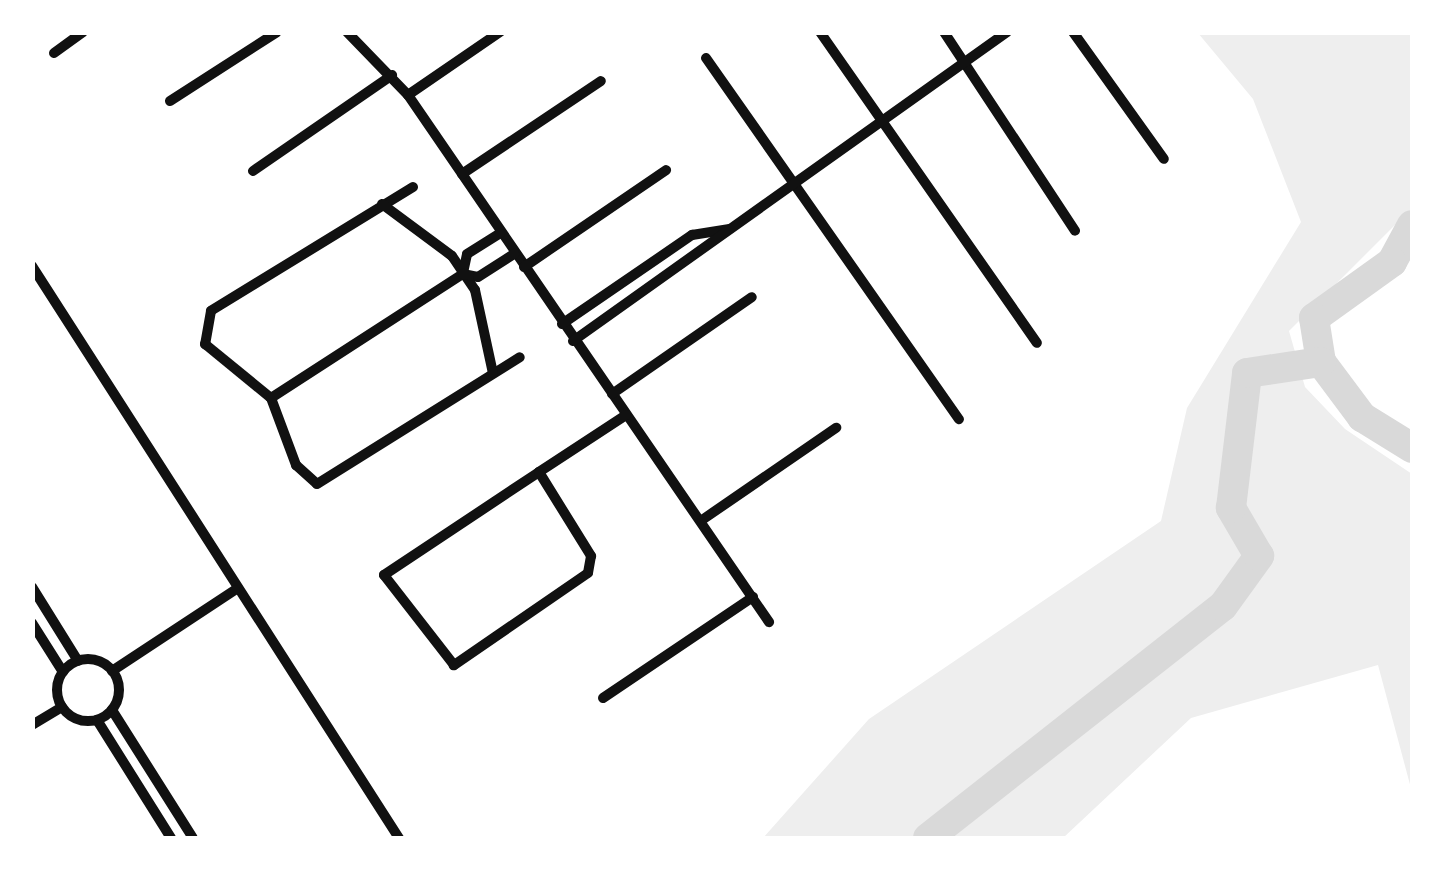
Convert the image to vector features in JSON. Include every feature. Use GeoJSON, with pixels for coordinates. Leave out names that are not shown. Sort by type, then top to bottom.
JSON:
{"type":"FeatureCollection","features":[{"type":"Feature","properties":{"kind":"street"},"geometry":{"type":"LineString","coordinates":[[54,54],[84,32]]}},
{"type":"Feature","properties":{"kind":"street"},"geometry":{"type":"LineString","coordinates":[[170,101],[278,32]]}},
{"type":"Feature","properties":{"kind":"street"},"geometry":{"type":"LineString","coordinates":[[347,32],[408,95],[769,622]]}},
{"type":"Feature","properties":{"kind":"street"},"geometry":{"type":"LineString","coordinates":[[408,95],[500,32]]}},
{"type":"Feature","properties":{"kind":"street"},"geometry":{"type":"LineString","coordinates":[[820,32],[1037,343]]}},
{"type":"Feature","properties":{"kind":"street"},"geometry":{"type":"LineString","coordinates":[[944,32],[1075,231]]}},
{"type":"Feature","properties":{"kind":"street"},"geometry":{"type":"LineString","coordinates":[[573,341],[1007,32]]}},
{"type":"Feature","properties":{"kind":"street"},"geometry":{"type":"LineString","coordinates":[[1073,32],[1164,159]]}},
{"type":"Feature","properties":{"kind":"street"},"geometry":{"type":"LineString","coordinates":[[706,58],[799,183],[958,419]]}},
{"type":"Feature","properties":{"kind":"street"},"geometry":{"type":"LineString","coordinates":[[253,171],[392,76]]}},
{"type":"Feature","properties":{"kind":"street"},"geometry":{"type":"LineString","coordinates":[[462,174],[601,81]]}},
{"type":"Feature","properties":{"kind":"street"},"geometry":{"type":"LineString","coordinates":[[524,266],[666,170]]}},
{"type":"Feature","properties":{"kind":"street"},"geometry":{"type":"LineString","coordinates":[[413,187],[212,310],[202,333],[212,353],[271,398],[296,465],[317,484],[520,357]]}},
{"type":"Feature","properties":{"kind":"street"},"geometry":{"type":"LineString","coordinates":[[382,204],[463,274],[478,276],[514,254]]}},
{"type":"Feature","properties":{"kind":"street"},"geometry":{"type":"LineString","coordinates":[[562,324],[692,235],[736,228]]}},
{"type":"Feature","properties":{"kind":"street"},"geometry":{"type":"LineString","coordinates":[[493,373],[463,274],[467,254],[500,233]]}},
{"type":"Feature","properties":{"kind":"street"},"geometry":{"type":"LineString","coordinates":[[32,266],[234,590],[399,838]]}},
{"type":"Feature","properties":{"kind":"street"},"geometry":{"type":"LineString","coordinates":[[271,398],[463,274]]}},
{"type":"Feature","properties":{"kind":"street"},"geometry":{"type":"LineString","coordinates":[[612,394],[752,297]]}},
{"type":"Feature","properties":{"kind":"street"},"geometry":{"type":"LineString","coordinates":[[539,472],[591,556],[588,573],[454,665],[384,575],[626,414]]}},
{"type":"Feature","properties":{"kind":"street"},"geometry":{"type":"LineString","coordinates":[[702,520],[836,428]]}},
{"type":"Feature","properties":{"kind":"street"},"geometry":{"type":"LineString","coordinates":[[32,587],[78,661],[112,671],[234,590]]}},
{"type":"Feature","properties":{"kind":"street"},"geometry":{"type":"LineString","coordinates":[[604,698],[752,597]]}},
{"type":"Feature","properties":{"kind":"street"},"geometry":{"type":"LineString","coordinates":[[32,623],[63,672],[62,708]]}},
{"type":"Feature","properties":{"kind":"street"},"geometry":{"type":"LineString","coordinates":[[63,672],[78,661]]}},
{"type":"Feature","properties":{"kind":"street"},"geometry":{"type":"LineString","coordinates":[[112,671],[112,710],[193,838]]}},
{"type":"Feature","properties":{"kind":"street"},"geometry":{"type":"LineString","coordinates":[[32,725],[62,708],[97,720],[171,838]]}},
{"type":"Feature","properties":{"kind":"street"},"geometry":{"type":"LineString","coordinates":[[97,720],[112,710]]}},
{"type":"Feature","properties":{"kind":"shaded area"},"geometry":{"type":"Polygon","coordinates":[[[1198,33],[1412,33],[1412,208],[1289,331],[1305,387],[1345,429],[1412,474],[1412,792],[1378,665],[1191,718],[1063,838],[763,838],[869,719],[1161,521],[1187,408],[1301,222],[1253,99],[1198,33]]]}},
{"type":"Feature","properties":{"kind":"waterway"},"geometry":{"type":"LineString","coordinates":[[1412,225],[1392,262],[1314,318],[1321,362],[1362,417],[1412,448]]}},
{"type":"Feature","properties":{"kind":"waterway"},"geometry":{"type":"LineString","coordinates":[[928,838],[1223,606],[1259,556],[1231,508],[1247,373],[1321,362]]}}]}
